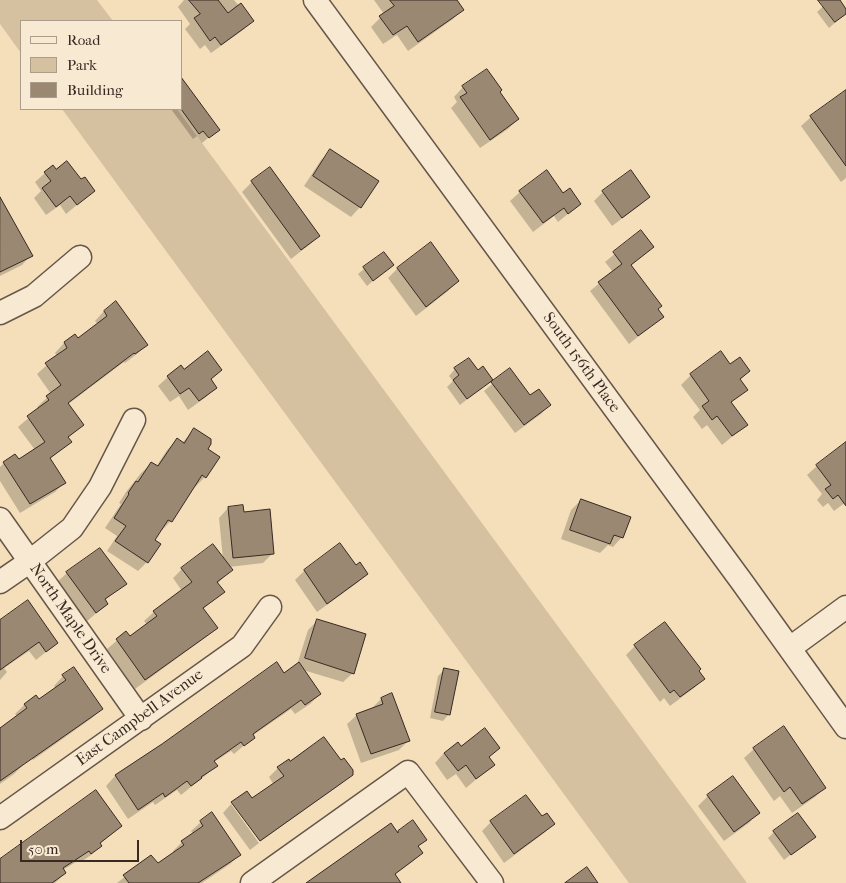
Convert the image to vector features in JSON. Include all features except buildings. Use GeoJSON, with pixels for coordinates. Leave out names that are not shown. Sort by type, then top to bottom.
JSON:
{"type":"FeatureCollection","features":[{"type":"Feature","properties":{"kind":"street","name":"South 156th Place"},"geometry":{"type":"LineString","coordinates":[[315,0],[846,726]]}},
{"type":"Feature","properties":{"kind":"street"},"geometry":{"type":"LineString","coordinates":[[0,313],[34,296],[80,257]]}},
{"type":"Feature","properties":{"kind":"street"},"geometry":{"type":"LineString","coordinates":[[0,582],[72,528],[100,487],[134,420]]}},
{"type":"Feature","properties":{"kind":"street","name":"North Maple Drive"},"geometry":{"type":"LineString","coordinates":[[0,519],[141,719]]}},
{"type":"Feature","properties":{"kind":"street","name":"East Campbell Avenue"},"geometry":{"type":"LineString","coordinates":[[0,818],[242,646],[270,607]]}},
{"type":"Feature","properties":{"kind":"street"},"geometry":{"type":"LineString","coordinates":[[790,648],[846,608]]}},
{"type":"Feature","properties":{"kind":"street"},"geometry":{"type":"LineString","coordinates":[[252,883],[408,772],[492,883]]}},
{"type":"Feature","properties":{"kind":"green space"},"geometry":{"type":"Polygon","coordinates":[[[0,0],[97,0],[112,20],[20,20],[20,52],[0,24],[0,0]]]}},
{"type":"Feature","properties":{"kind":"green space"},"geometry":{"type":"Polygon","coordinates":[[[63,110],[178,110],[747,883],[629,883],[63,110]]]}}]}
